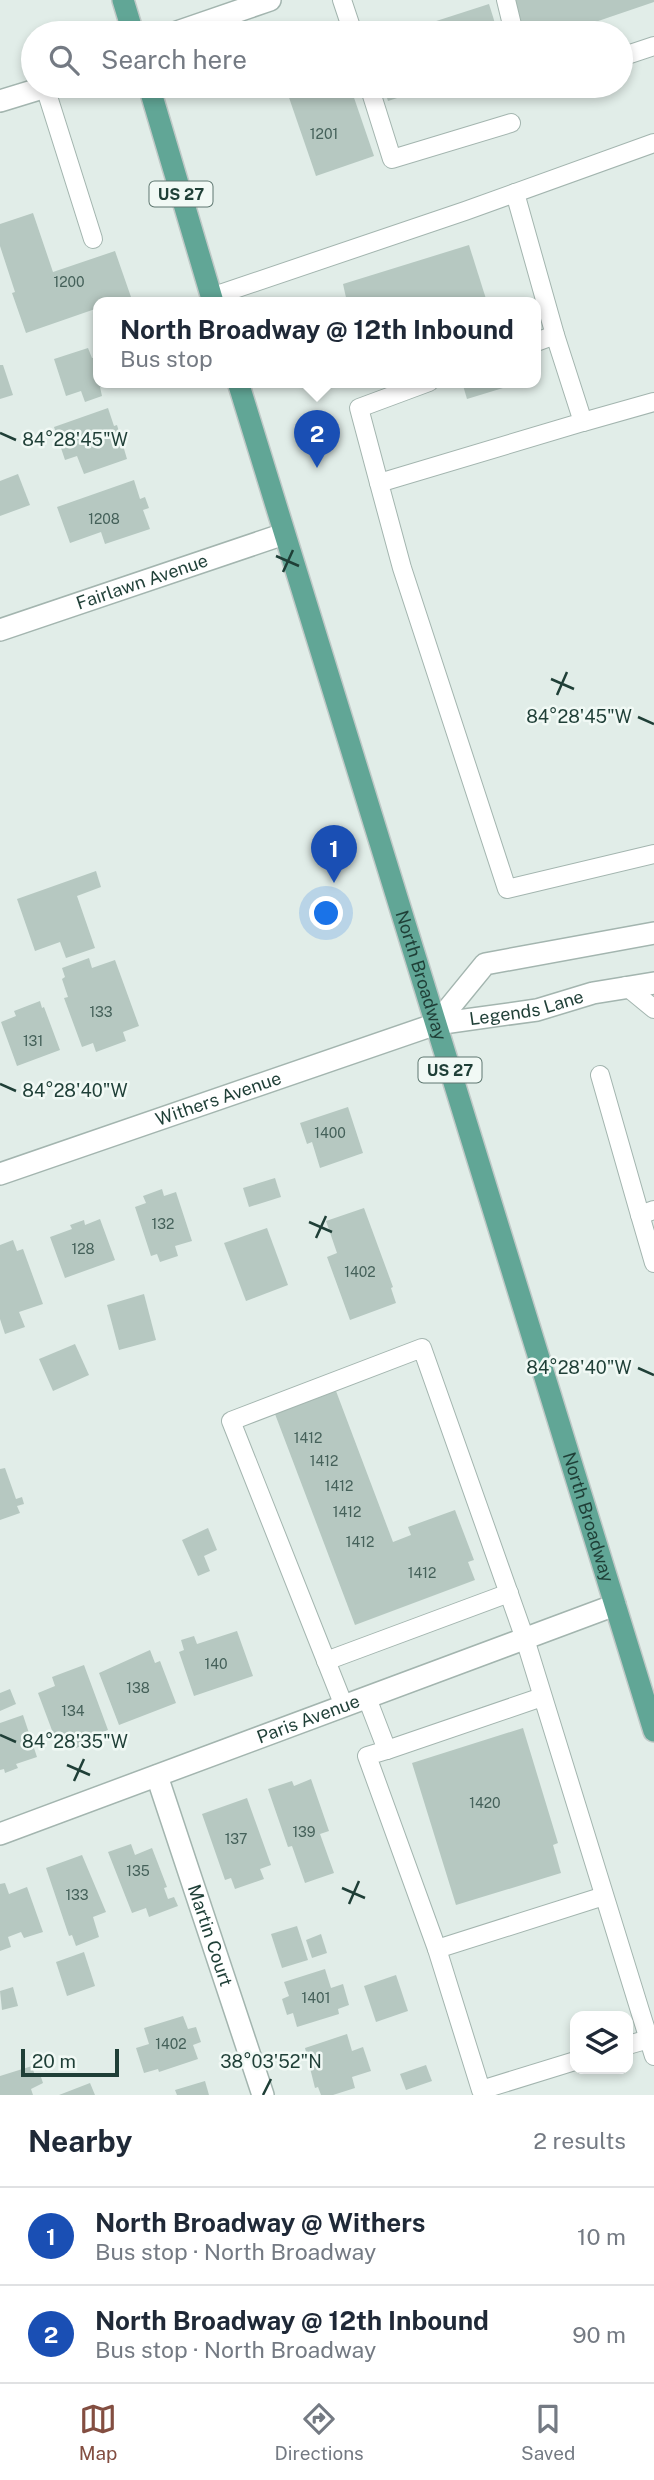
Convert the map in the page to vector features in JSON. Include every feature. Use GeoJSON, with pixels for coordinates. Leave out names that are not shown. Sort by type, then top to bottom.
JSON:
{"type":"FeatureCollection","features":[{"type":"Feature","properties":{"kind":"main road"},"geometry":{"type":"LineString","coordinates":[[123,0],[129,21]]}},
{"type":"Feature","properties":{"kind":"main road","name":"US 27"},"geometry":{"type":"LineString","coordinates":[[153,98],[211,297]]}},
{"type":"Feature","properties":{"kind":"main road","name":"North Broadway"},"geometry":{"type":"LineString","coordinates":[[240,388],[654,1731]]}},
{"type":"Feature","properties":{"kind":"street"},"geometry":{"type":"LineString","coordinates":[[209,21],[270,0]]}},
{"type":"Feature","properties":{"kind":"street"},"geometry":{"type":"LineString","coordinates":[[0,101],[21,94]]}},
{"type":"Feature","properties":{"kind":"street","name":"Fairlawn Avenue"},"geometry":{"type":"LineString","coordinates":[[0,631],[284,534]]}},
{"type":"Feature","properties":{"kind":"street","name":"Legends Lane"},"geometry":{"type":"LineString","coordinates":[[436,1024],[485,964],[654,933]]}},
{"type":"Feature","properties":{"kind":"street","name":"Legends Lane"},"geometry":{"type":"LineString","coordinates":[[436,1024],[537,1010],[593,993],[654,983]]}},
{"type":"Feature","properties":{"kind":"street","name":"Withers Avenue"},"geometry":{"type":"LineString","coordinates":[[0,1174],[436,1024]]}},
{"type":"Feature","properties":{"kind":"street","name":"Paris Avenue"},"geometry":{"type":"LineString","coordinates":[[0,1834],[615,1605]]}},
{"type":"Feature","properties":{"kind":"street","name":"Martin Court"},"geometry":{"type":"LineString","coordinates":[[157,1776],[263,2095]]}},
{"type":"Feature","properties":{"kind":"lane"},"geometry":{"type":"LineString","coordinates":[[342,0],[348,21]]}},
{"type":"Feature","properties":{"kind":"lane"},"geometry":{"type":"LineString","coordinates":[[506,0],[511,21]]}},
{"type":"Feature","properties":{"kind":"lane"},"geometry":{"type":"LineString","coordinates":[[633,53],[654,46]]}},
{"type":"Feature","properties":{"kind":"lane"},"geometry":{"type":"LineString","coordinates":[[51,98],[93,239]]}},
{"type":"Feature","properties":{"kind":"lane"},"geometry":{"type":"LineString","coordinates":[[373,98],[392,159],[511,123]]}},
{"type":"Feature","properties":{"kind":"lane"},"geometry":{"type":"LineString","coordinates":[[218,297],[654,144]]}},
{"type":"Feature","properties":{"kind":"lane"},"geometry":{"type":"LineString","coordinates":[[515,193],[583,422]]}},
{"type":"Feature","properties":{"kind":"lane"},"geometry":{"type":"LineString","coordinates":[[541,340],[555,335]]}},
{"type":"Feature","properties":{"kind":"lane"},"geometry":{"type":"LineString","coordinates":[[413,388],[359,408],[402,568],[507,889],[654,855]]}},
{"type":"Feature","properties":{"kind":"lane"},"geometry":{"type":"LineString","coordinates":[[379,483],[654,402]]}},
{"type":"Feature","properties":{"kind":"lane"},"geometry":{"type":"LineString","coordinates":[[626,986],[654,1009]]}},
{"type":"Feature","properties":{"kind":"lane"},"geometry":{"type":"LineString","coordinates":[[600,1075],[647,1213],[654,1263]]}},
{"type":"Feature","properties":{"kind":"lane"},"geometry":{"type":"LineString","coordinates":[[344,1706],[232,1420],[422,1348],[525,1639],[651,2047],[633,2045]]}},
{"type":"Feature","properties":{"kind":"lane"},"geometry":{"type":"LineString","coordinates":[[326,1661],[509,1593]]}},
{"type":"Feature","properties":{"kind":"lane"},"geometry":{"type":"LineString","coordinates":[[542,1697],[367,1756],[437,1949],[481,2090],[570,2063]]}},
{"type":"Feature","properties":{"kind":"lane"},"geometry":{"type":"LineString","coordinates":[[367,1698],[387,1750]]}},
{"type":"Feature","properties":{"kind":"lane"},"geometry":{"type":"LineString","coordinates":[[437,1949],[604,1896]]}},
{"type":"Feature","properties":{"kind":"building"},"geometry":{"type":"Polygon","coordinates":[[[510,0],[654,0],[598,21],[517,21],[510,0]]]}},
{"type":"Feature","properties":{"kind":"building"},"geometry":{"type":"Polygon","coordinates":[[[489,4],[494,21],[436,21],[489,4]]]}},
{"type":"Feature","properties":{"kind":"building"},"geometry":{"type":"Polygon","coordinates":[[[289,98],[354,98],[374,156],[316,176],[289,98]]]}},
{"type":"Feature","properties":{"kind":"building"},"geometry":{"type":"Polygon","coordinates":[[[33,213],[53,272],[115,251],[131,297],[93,297],[93,310],[26,333],[0,246],[0,224],[33,213]]]}},
{"type":"Feature","properties":{"kind":"building"},"geometry":{"type":"Polygon","coordinates":[[[469,245],[485,297],[346,297],[343,284],[469,245]]]}},
{"type":"Feature","properties":{"kind":"building"},"geometry":{"type":"Polygon","coordinates":[[[88,348],[93,358],[93,388],[100,388],[102,396],[85,402],[81,391],[66,396],[54,359],[88,348]]]}},
{"type":"Feature","properties":{"kind":"building"},"geometry":{"type":"Polygon","coordinates":[[[0,365],[3,365],[13,395],[0,399],[0,365]]]}},
{"type":"Feature","properties":{"kind":"building"},"geometry":{"type":"Polygon","coordinates":[[[464,388],[503,388],[467,399],[464,388]]]}},
{"type":"Feature","properties":{"kind":"building"},"geometry":{"type":"Polygon","coordinates":[[[108,408],[114,426],[117,425],[127,459],[84,474],[77,456],[65,460],[54,427],[108,408]]]}},
{"type":"Feature","properties":{"kind":"building"},"geometry":{"type":"Polygon","coordinates":[[[18,474],[30,505],[0,516],[0,481],[18,474]]]}},
{"type":"Feature","properties":{"kind":"building"},"geometry":{"type":"Polygon","coordinates":[[[134,480],[140,499],[145,497],[149,508],[143,510],[150,529],[105,544],[101,532],[70,543],[57,507],[134,480]]]}},
{"type":"Feature","properties":{"kind":"building"},"geometry":{"type":"Polygon","coordinates":[[[96,871],[101,887],[77,896],[95,948],[66,958],[60,942],[35,951],[17,899],[96,871]]]}},
{"type":"Feature","properties":{"kind":"building"},"geometry":{"type":"Polygon","coordinates":[[[89,958],[92,968],[115,960],[139,1026],[123,1032],[126,1041],[96,1052],[93,1043],[82,1047],[64,998],[68,997],[62,979],[65,977],[62,968],[89,958]]]}},
{"type":"Feature","properties":{"kind":"building"},"geometry":{"type":"Polygon","coordinates":[[[40,1001],[60,1050],[17,1066],[1,1022],[16,1016],[14,1011],[40,1001]]]}},
{"type":"Feature","properties":{"kind":"building"},"geometry":{"type":"Polygon","coordinates":[[[348,1107],[363,1153],[320,1168],[312,1142],[307,1144],[300,1123],[348,1107]]]}},
{"type":"Feature","properties":{"kind":"building"},"geometry":{"type":"Polygon","coordinates":[[[275,1178],[281,1197],[249,1207],[243,1188],[275,1178]]]}},
{"type":"Feature","properties":{"kind":"building"},"geometry":{"type":"Polygon","coordinates":[[[162,1189],[164,1196],[176,1192],[192,1241],[175,1246],[178,1256],[160,1262],[157,1254],[151,1256],[135,1207],[146,1203],[143,1196],[162,1189]]]}},
{"type":"Feature","properties":{"kind":"building"},"geometry":{"type":"Polygon","coordinates":[[[364,1208],[393,1287],[391,1288],[396,1303],[350,1320],[327,1257],[337,1253],[326,1221],[364,1208]]]}},
{"type":"Feature","properties":{"kind":"building"},"geometry":{"type":"Polygon","coordinates":[[[100,1219],[115,1260],[65,1278],[50,1237],[72,1229],[70,1225],[84,1220],[85,1225],[100,1219]]]}},
{"type":"Feature","properties":{"kind":"building"},"geometry":{"type":"Polygon","coordinates":[[[267,1228],[288,1285],[246,1301],[224,1243],[267,1228]]]}},
{"type":"Feature","properties":{"kind":"building"},"geometry":{"type":"Polygon","coordinates":[[[13,1240],[17,1251],[23,1249],[43,1304],[19,1312],[25,1327],[5,1334],[0,1319],[0,1245],[13,1240]]]}},
{"type":"Feature","properties":{"kind":"building"},"geometry":{"type":"Polygon","coordinates":[[[144,1294],[156,1340],[119,1350],[107,1305],[144,1294]]]}},
{"type":"Feature","properties":{"kind":"building"},"geometry":{"type":"Polygon","coordinates":[[[75,1344],[89,1375],[53,1391],[39,1359],[75,1344]]]}},
{"type":"Feature","properties":{"kind":"building"},"geometry":{"type":"Polygon","coordinates":[[[336,1391],[393,1542],[411,1535],[408,1527],[455,1510],[474,1560],[468,1562],[475,1580],[355,1625],[275,1414],[336,1391]]]}},
{"type":"Feature","properties":{"kind":"building"},"geometry":{"type":"Polygon","coordinates":[[[5,1468],[16,1499],[22,1497],[24,1504],[17,1506],[20,1513],[0,1520],[0,1469],[5,1468]]]}},
{"type":"Feature","properties":{"kind":"building"},"geometry":{"type":"Polygon","coordinates":[[[208,1528],[217,1550],[204,1556],[210,1571],[198,1576],[182,1540],[208,1528]]]}},
{"type":"Feature","properties":{"kind":"building"},"geometry":{"type":"Polygon","coordinates":[[[237,1631],[253,1676],[194,1696],[179,1652],[184,1650],[181,1640],[194,1636],[197,1644],[237,1631]]]}},
{"type":"Feature","properties":{"kind":"building"},"geometry":{"type":"Polygon","coordinates":[[[150,1650],[155,1663],[160,1661],[176,1703],[119,1725],[99,1673],[150,1650]]]}},
{"type":"Feature","properties":{"kind":"building"},"geometry":{"type":"Polygon","coordinates":[[[84,1665],[108,1730],[88,1738],[90,1743],[76,1748],[74,1743],[59,1749],[38,1693],[55,1686],[52,1677],[84,1665]]]}},
{"type":"Feature","properties":{"kind":"building"},"geometry":{"type":"Polygon","coordinates":[[[10,1689],[16,1704],[0,1711],[0,1693],[10,1689]]]}},
{"type":"Feature","properties":{"kind":"building"},"geometry":{"type":"Polygon","coordinates":[[[23,1715],[37,1757],[16,1764],[18,1768],[5,1773],[4,1769],[0,1770],[0,1723],[23,1715]]]}},
{"type":"Feature","properties":{"kind":"building"},"geometry":{"type":"Polygon","coordinates":[[[523,1728],[558,1843],[553,1845],[561,1873],[456,1905],[412,1763],[523,1728]]]}},
{"type":"Feature","properties":{"kind":"building"},"geometry":{"type":"Polygon","coordinates":[[[311,1779],[329,1831],[320,1834],[334,1873],[305,1883],[292,1846],[288,1847],[268,1789],[292,1781],[294,1786],[311,1779]]]}},
{"type":"Feature","properties":{"kind":"building"},"geometry":{"type":"Polygon","coordinates":[[[247,1798],[271,1865],[260,1869],[264,1879],[235,1889],[231,1878],[225,1880],[202,1814],[247,1798]]]}},
{"type":"Feature","properties":{"kind":"building"},"geometry":{"type":"Polygon","coordinates":[[[131,1844],[135,1855],[152,1848],[167,1887],[164,1888],[168,1899],[174,1897],[178,1906],[149,1917],[146,1908],[132,1913],[108,1852],[131,1844]]]}},
{"type":"Feature","properties":{"kind":"building"},"geometry":{"type":"Polygon","coordinates":[[[82,1855],[106,1912],[93,1917],[99,1937],[76,1946],[72,1935],[69,1936],[46,1868],[82,1855]]]}},
{"type":"Feature","properties":{"kind":"building"},"geometry":{"type":"Polygon","coordinates":[[[5,1883],[9,1894],[27,1887],[43,1932],[24,1938],[21,1932],[8,1937],[11,1947],[0,1951],[0,1884],[5,1883]]]}},
{"type":"Feature","properties":{"kind":"building"},"geometry":{"type":"Polygon","coordinates":[[[297,1926],[308,1960],[282,1968],[271,1934],[297,1926]]]}},
{"type":"Feature","properties":{"kind":"building"},"geometry":{"type":"Polygon","coordinates":[[[321,1934],[327,1953],[312,1958],[306,1940],[321,1934]]]}},
{"type":"Feature","properties":{"kind":"building"},"geometry":{"type":"Polygon","coordinates":[[[84,1952],[95,1986],[67,1996],[56,1962],[84,1952]]]}},
{"type":"Feature","properties":{"kind":"building"},"geometry":{"type":"Polygon","coordinates":[[[325,1969],[331,1988],[343,1984],[349,2005],[338,2009],[339,2014],[297,2027],[293,2013],[287,2015],[282,1999],[289,1996],[284,1982],[325,1969]]]}},
{"type":"Feature","properties":{"kind":"building"},"geometry":{"type":"Polygon","coordinates":[[[396,1975],[408,2011],[376,2022],[364,1986],[396,1975]]]}},
{"type":"Feature","properties":{"kind":"building"},"geometry":{"type":"Polygon","coordinates":[[[13,1987],[18,2006],[2,2010],[0,1991],[13,1987]]]}},
{"type":"Feature","properties":{"kind":"building"},"geometry":{"type":"Polygon","coordinates":[[[183,2016],[188,2029],[196,2027],[201,2042],[193,2045],[198,2059],[159,2072],[158,2069],[144,2073],[136,2048],[149,2044],[144,2028],[183,2016]]]}},
{"type":"Feature","properties":{"kind":"building"},"geometry":{"type":"Polygon","coordinates":[[[347,2034],[352,2051],[363,2047],[371,2071],[352,2077],[355,2088],[333,2095],[321,2095],[318,2087],[315,2088],[305,2048],[347,2034]]]}},
{"type":"Feature","properties":{"kind":"building"},"geometry":{"type":"Polygon","coordinates":[[[426,2065],[432,2081],[406,2090],[400,2074],[426,2065]]]}},
{"type":"Feature","properties":{"kind":"building"},"geometry":{"type":"Polygon","coordinates":[[[32,2066],[35,2076],[40,2074],[43,2083],[31,2089],[33,2095],[0,2095],[0,2076],[32,2066]]]}},
{"type":"Feature","properties":{"kind":"building"},"geometry":{"type":"Polygon","coordinates":[[[205,2081],[209,2095],[177,2095],[175,2090],[205,2081]]]}},
{"type":"Feature","properties":{"kind":"building"},"geometry":{"type":"Polygon","coordinates":[[[90,2083],[95,2095],[59,2095],[90,2083]]]}},
{"type":"Feature","properties":{"kind":"place","name":"North Broadway @ 12th Inbound"},"geometry":{"type":"Point","coordinates":[317,468]}},
{"type":"Feature","properties":{"kind":"place","name":"North Broadway @ Withers"},"geometry":{"type":"Point","coordinates":[334,883]}}]}
